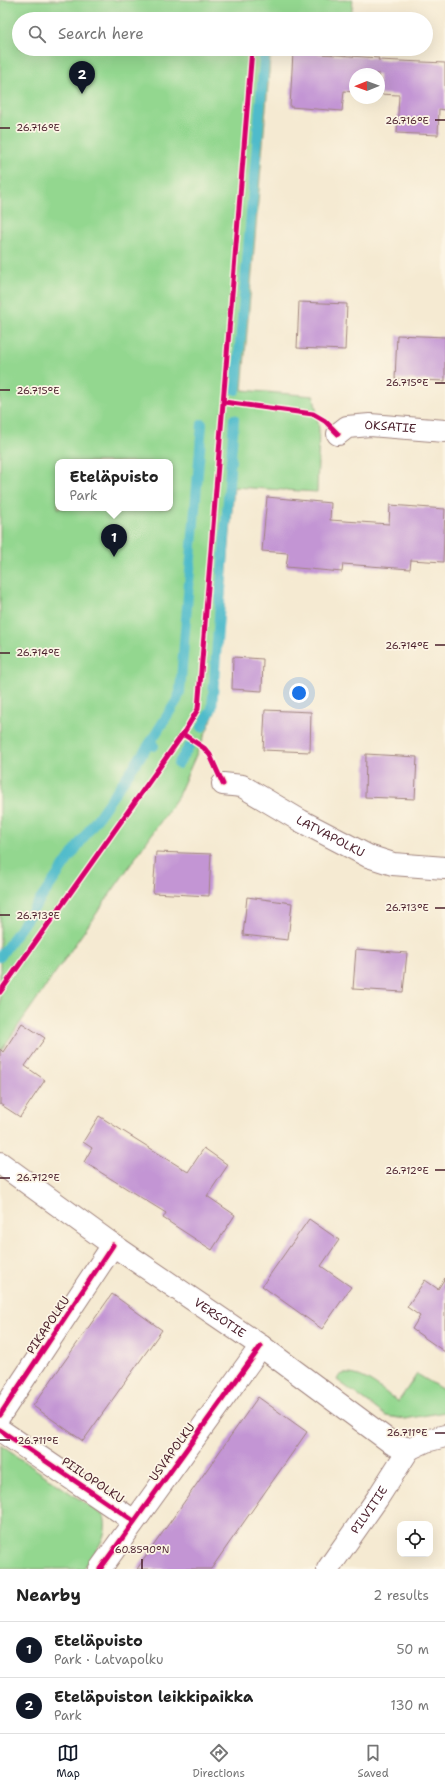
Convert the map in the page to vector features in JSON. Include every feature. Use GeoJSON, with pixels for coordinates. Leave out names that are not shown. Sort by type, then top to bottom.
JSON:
{"type":"FeatureCollection","features":[{"type":"Feature","properties":{"kind":"street","name":"OKSATIE"},"geometry":{"type":"LineString","coordinates":[[338,434],[347,427],[363,426],[445,431]]}},
{"type":"Feature","properties":{"kind":"street","name":"LATVAPOLKU"},"geometry":{"type":"LineString","coordinates":[[223,784],[242,786],[307,824],[368,856],[393,864],[445,868]]}},
{"type":"Feature","properties":{"kind":"street","name":"VERSOTIE"},"geometry":{"type":"LineString","coordinates":[[0,1163],[114,1245],[260,1346],[393,1444],[409,1449]]}},
{"type":"Feature","properties":{"kind":"street","name":"PIKAPOLKU"},"geometry":{"type":"LineString","coordinates":[[0,1415],[114,1245]]}},
{"type":"Feature","properties":{"kind":"street","name":"USVAPOLKU"},"geometry":{"type":"LineString","coordinates":[[100,1569],[260,1346]]}},
{"type":"Feature","properties":{"kind":"street","name":"PIILOPOLKU"},"geometry":{"type":"LineString","coordinates":[[0,1430],[134,1521]]}},
{"type":"Feature","properties":{"kind":"street"},"geometry":{"type":"LineString","coordinates":[[409,1449],[426,1441],[445,1436]]}},
{"type":"Feature","properties":{"kind":"street","name":"PILVITIE"},"geometry":{"type":"LineString","coordinates":[[328,1569],[377,1499],[409,1449]]}},
{"type":"Feature","properties":{"kind":"green space"},"geometry":{"type":"Polygon","coordinates":[[[0,0],[353,0],[352,12],[12,12],[12,56],[270,56],[242,390],[314,396],[319,429],[317,492],[234,487],[215,712],[177,798],[0,1052],[0,0]]]}},
{"type":"Feature","properties":{"kind":"green space"},"geometry":{"type":"Polygon","coordinates":[[[343,1374],[351,1374],[365,1379],[379,1387],[398,1402],[417,1374],[445,1391],[445,1412],[405,1419],[386,1416],[337,1380],[339,1376],[343,1374]]]}},
{"type":"Feature","properties":{"kind":"green space"},"geometry":{"type":"Polygon","coordinates":[[[0,1445],[104,1516],[105,1531],[103,1538],[83,1569],[0,1569],[0,1445]]]}},
{"type":"Feature","properties":{"kind":"building"},"geometry":{"type":"Polygon","coordinates":[[[293,56],[350,56],[379,58],[378,60],[445,63],[445,110],[439,109],[438,135],[397,133],[399,95],[385,94],[385,68],[349,68],[349,91],[344,91],[342,111],[290,107],[293,56]]]}},
{"type":"Feature","properties":{"kind":"building"},"geometry":{"type":"Polygon","coordinates":[[[299,302],[347,304],[345,350],[297,348],[299,302]]]}},
{"type":"Feature","properties":{"kind":"building"},"geometry":{"type":"Polygon","coordinates":[[[397,335],[445,337],[445,381],[395,379],[397,335]]]}},
{"type":"Feature","properties":{"kind":"building"},"geometry":{"type":"Polygon","coordinates":[[[267,497],[331,503],[330,520],[389,524],[390,505],[445,509],[443,562],[411,560],[410,569],[343,564],[342,572],[286,567],[288,553],[262,551],[267,497]]]}},
{"type":"Feature","properties":{"kind":"building"},"geometry":{"type":"Polygon","coordinates":[[[233,657],[263,659],[262,691],[232,689],[233,657]]]}},
{"type":"Feature","properties":{"kind":"building"},"geometry":{"type":"Polygon","coordinates":[[[265,710],[311,712],[310,752],[263,750],[265,710]]]}},
{"type":"Feature","properties":{"kind":"building"},"geometry":{"type":"Polygon","coordinates":[[[366,754],[417,757],[415,799],[365,797],[366,754]]]}},
{"type":"Feature","properties":{"kind":"building"},"geometry":{"type":"Polygon","coordinates":[[[156,852],[211,854],[209,896],[153,893],[156,852]]]}},
{"type":"Feature","properties":{"kind":"building"},"geometry":{"type":"Polygon","coordinates":[[[247,897],[292,903],[288,940],[243,935],[247,897]]]}},
{"type":"Feature","properties":{"kind":"building"},"geometry":{"type":"Polygon","coordinates":[[[356,949],[407,953],[403,992],[353,989],[356,949]]]}},
{"type":"Feature","properties":{"kind":"building"},"geometry":{"type":"Polygon","coordinates":[[[22,1023],[45,1038],[25,1066],[45,1080],[20,1117],[0,1104],[0,1049],[3,1052],[22,1023]]]}},
{"type":"Feature","properties":{"kind":"building"},"geometry":{"type":"Polygon","coordinates":[[[99,1116],[188,1172],[204,1148],[228,1165],[207,1196],[235,1215],[212,1250],[163,1218],[166,1213],[84,1162],[92,1148],[83,1142],[99,1116]]]}},
{"type":"Feature","properties":{"kind":"building"},"geometry":{"type":"Polygon","coordinates":[[[309,1219],[339,1240],[321,1266],[351,1287],[322,1329],[262,1286],[309,1219]]]}},
{"type":"Feature","properties":{"kind":"building"},"geometry":{"type":"Polygon","coordinates":[[[445,1278],[445,1352],[412,1329],[420,1316],[407,1307],[425,1280],[438,1289],[445,1278]]]}},
{"type":"Feature","properties":{"kind":"building"},"geometry":{"type":"Polygon","coordinates":[[[112,1294],[162,1330],[83,1441],[33,1406],[112,1294]]]}},
{"type":"Feature","properties":{"kind":"building"},"geometry":{"type":"Polygon","coordinates":[[[258,1397],[307,1432],[211,1569],[137,1569],[258,1397]]]}},
{"type":"Feature","properties":{"kind":"waterway"},"geometry":{"type":"LineString","coordinates":[[236,390],[264,56]]}},
{"type":"Feature","properties":{"kind":"waterway"},"geometry":{"type":"LineString","coordinates":[[202,727],[212,708],[234,419]]}},
{"type":"Feature","properties":{"kind":"waterway"},"geometry":{"type":"LineString","coordinates":[[150,743],[177,700],[180,692],[202,424]]}},
{"type":"Feature","properties":{"kind":"waterway"},"geometry":{"type":"LineString","coordinates":[[0,957],[150,743],[154,746]]}},
{"type":"Feature","properties":{"kind":"waterway"},"geometry":{"type":"LineString","coordinates":[[178,764],[189,747]]}},
{"type":"Feature","properties":{"kind":"cycle path"},"geometry":{"type":"LineString","coordinates":[[0,992],[183,734],[198,709],[251,56]]}},
{"type":"Feature","properties":{"kind":"cycle path"},"geometry":{"type":"LineString","coordinates":[[224,402],[313,414],[325,421],[338,434]]}},
{"type":"Feature","properties":{"kind":"cycle path"},"geometry":{"type":"LineString","coordinates":[[183,734],[204,748],[210,755],[223,784]]}},
{"type":"Feature","properties":{"kind":"cycle path"},"geometry":{"type":"LineString","coordinates":[[0,1415],[113,1245]]}},
{"type":"Feature","properties":{"kind":"cycle path"},"geometry":{"type":"LineString","coordinates":[[100,1569],[261,1346]]}},
{"type":"Feature","properties":{"kind":"cycle path"},"geometry":{"type":"LineString","coordinates":[[0,1430],[134,1521]]}},
{"type":"Feature","properties":{"kind":"place","name":"Eteläpuiston leikkipaikka"},"geometry":{"type":"Point","coordinates":[82,94]}},
{"type":"Feature","properties":{"kind":"place","name":"Eteläpuisto"},"geometry":{"type":"Point","coordinates":[114,557]}}]}
